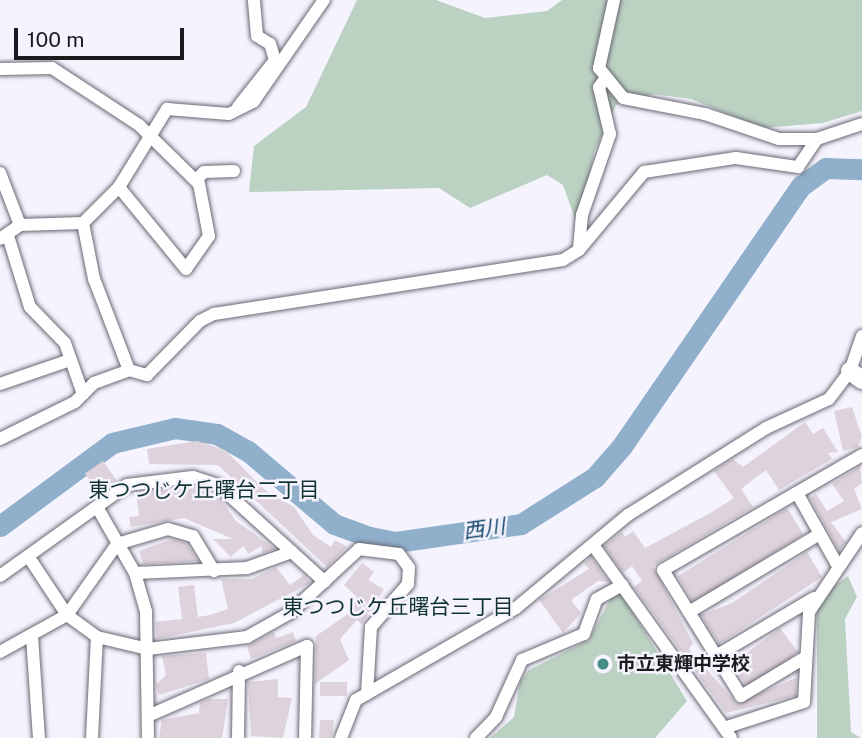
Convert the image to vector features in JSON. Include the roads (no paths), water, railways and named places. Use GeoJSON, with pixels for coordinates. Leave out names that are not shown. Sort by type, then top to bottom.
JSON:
{"type":"FeatureCollection","features":[{"type":"Feature","properties":{"kind":"street"},"geometry":{"type":"LineString","coordinates":[[235,110],[275,60],[270,44],[257,36],[254,0]]}},
{"type":"Feature","properties":{"kind":"street"},"geometry":{"type":"LineString","coordinates":[[83,394],[66,360],[65,343],[30,307],[4,238],[20,225],[83,223],[119,187],[167,109],[178,106],[214,114],[235,110],[254,101],[324,0]]}},
{"type":"Feature","properties":{"kind":"street"},"geometry":{"type":"LineString","coordinates":[[614,0],[599,47],[605,79],[623,98],[705,114],[779,139],[817,139],[862,124]]}},
{"type":"Feature","properties":{"kind":"street"},"geometry":{"type":"LineString","coordinates":[[0,69],[52,68],[150,134],[196,180],[207,197],[209,236],[187,269],[119,187]]}},
{"type":"Feature","properties":{"kind":"street"},"geometry":{"type":"LineString","coordinates":[[579,250],[582,215],[610,134],[599,87],[605,79]]}},
{"type":"Feature","properties":{"kind":"street"},"geometry":{"type":"LineString","coordinates":[[0,439],[130,370],[147,375],[200,321],[214,314],[536,266],[579,250],[644,172],[736,158],[798,167],[817,139]]}},
{"type":"Feature","properties":{"kind":"street"},"geometry":{"type":"LineString","coordinates":[[196,180],[204,172],[234,171]]}},
{"type":"Feature","properties":{"kind":"street"},"geometry":{"type":"LineString","coordinates":[[0,173],[20,225]]}},
{"type":"Feature","properties":{"kind":"street"},"geometry":{"type":"LineString","coordinates":[[83,223],[94,279],[130,370]]}},
{"type":"Feature","properties":{"kind":"street"},"geometry":{"type":"LineString","coordinates":[[341,738],[349,711],[367,694],[516,608],[628,515],[766,428],[829,399],[856,375],[862,336]]}},
{"type":"Feature","properties":{"kind":"street"},"geometry":{"type":"LineString","coordinates":[[0,384],[66,360]]}},
{"type":"Feature","properties":{"kind":"street"},"geometry":{"type":"LineString","coordinates":[[806,657],[741,696],[663,570],[862,454]]}},
{"type":"Feature","properties":{"kind":"street"},"geometry":{"type":"LineString","coordinates":[[0,576],[30,559],[97,507],[135,483],[193,477],[218,485],[325,582]]}},
{"type":"Feature","properties":{"kind":"street"},"geometry":{"type":"LineString","coordinates":[[797,493],[838,566]]}},
{"type":"Feature","properties":{"kind":"street"},"geometry":{"type":"LineString","coordinates":[[97,507],[135,573],[148,649],[148,738]]}},
{"type":"Feature","properties":{"kind":"street"},"geometry":{"type":"LineString","coordinates":[[0,652],[66,615],[117,544],[168,529],[193,536],[214,571]]}},
{"type":"Feature","properties":{"kind":"street"},"geometry":{"type":"LineString","coordinates":[[716,656],[815,598],[862,533]]}},
{"type":"Feature","properties":{"kind":"street"},"geometry":{"type":"LineString","coordinates":[[689,612],[820,534]]}},
{"type":"Feature","properties":{"kind":"street"},"geometry":{"type":"LineString","coordinates":[[593,545],[728,733],[798,709],[804,702],[806,657],[815,598]]}},
{"type":"Feature","properties":{"kind":"street"},"geometry":{"type":"LineString","coordinates":[[30,559],[66,615],[97,637],[148,649],[247,637],[290,613],[359,549],[399,554],[409,568],[408,584],[371,627],[367,694]]}},
{"type":"Feature","properties":{"kind":"street"},"geometry":{"type":"LineString","coordinates":[[135,573],[214,571],[292,552]]}},
{"type":"Feature","properties":{"kind":"street"},"geometry":{"type":"LineString","coordinates":[[476,738],[496,717],[522,660],[584,634],[597,599],[622,585]]}},
{"type":"Feature","properties":{"kind":"street"},"geometry":{"type":"LineString","coordinates":[[32,636],[39,738]]}},
{"type":"Feature","properties":{"kind":"street"},"geometry":{"type":"LineString","coordinates":[[92,738],[97,637]]}},
{"type":"Feature","properties":{"kind":"street"},"geometry":{"type":"LineString","coordinates":[[148,716],[239,671],[307,646],[305,738]]}},
{"type":"Feature","properties":{"kind":"street"},"geometry":{"type":"LineString","coordinates":[[237,738],[239,671]]}},
{"type":"Feature","properties":{"kind":"waterway","name":"西川"},"geometry":{"type":"LineString","coordinates":[[0,526],[112,443],[175,428],[217,434],[248,451],[334,524],[370,537],[396,542],[521,524],[595,477],[622,446],[801,186],[826,168],[862,169]]}},
{"type":"Feature","properties":{"kind":"place","name":"市立東輝中学校"},"geometry":{"type":"Point","coordinates":[603,664]}},
{"type":"Feature","properties":{"kind":"district","name":"東つつじケ丘曙台二丁目"},"geometry":{"type":"Point","coordinates":[204,490]}},
{"type":"Feature","properties":{"kind":"district","name":"東つつじケ丘曙台三丁目"},"geometry":{"type":"Point","coordinates":[398,607]}}]}
